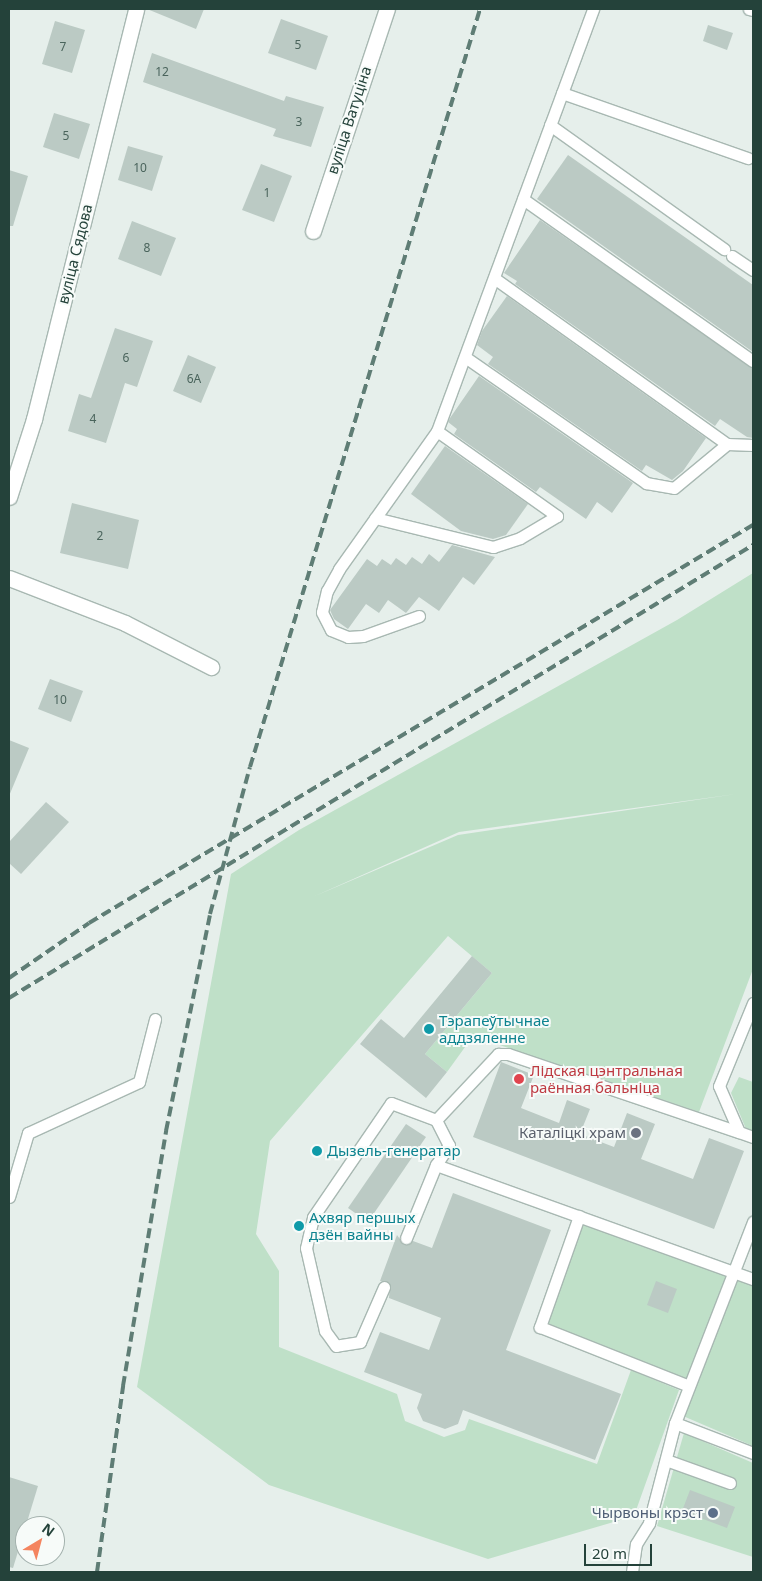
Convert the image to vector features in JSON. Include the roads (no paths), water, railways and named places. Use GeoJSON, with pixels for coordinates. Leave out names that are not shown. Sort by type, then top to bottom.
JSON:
{"type":"FeatureCollection","features":[{"type":"Feature","properties":{"kind":"street","name":"вуліца Сядова"},"geometry":{"type":"LineString","coordinates":[[9,497],[34,418],[136,9]]}},
{"type":"Feature","properties":{"kind":"street","name":"вуліца Ватуціна"},"geometry":{"type":"LineString","coordinates":[[312,231],[387,9]]}},
{"type":"Feature","properties":{"kind":"street"},"geometry":{"type":"LineString","coordinates":[[9,578],[125,623],[211,667]]}},
{"type":"Feature","properties":{"kind":"lane"},"geometry":{"type":"LineString","coordinates":[[419,616],[363,636],[348,637],[331,630],[322,612],[327,591],[339,569],[437,431],[593,9]]}},
{"type":"Feature","properties":{"kind":"lane"},"geometry":{"type":"LineString","coordinates":[[749,9],[753,10]]}},
{"type":"Feature","properties":{"kind":"lane"},"geometry":{"type":"LineString","coordinates":[[562,93],[748,158]]}},
{"type":"Feature","properties":{"kind":"lane"},"geometry":{"type":"LineString","coordinates":[[550,125],[753,270]]}},
{"type":"Feature","properties":{"kind":"lane"},"geometry":{"type":"LineString","coordinates":[[523,199],[753,361]]}},
{"type":"Feature","properties":{"kind":"lane"},"geometry":{"type":"LineString","coordinates":[[494,278],[727,444],[753,445]]}},
{"type":"Feature","properties":{"kind":"lane"},"geometry":{"type":"LineString","coordinates":[[464,357],[646,483],[674,488],[727,444]]}},
{"type":"Feature","properties":{"kind":"lane"},"geometry":{"type":"LineString","coordinates":[[375,518],[492,547],[520,538],[557,516],[437,431]]}},
{"type":"Feature","properties":{"kind":"lane"},"geometry":{"type":"LineString","coordinates":[[739,1132],[719,1086],[753,1002]]}},
{"type":"Feature","properties":{"kind":"lane"},"geometry":{"type":"LineString","coordinates":[[9,1197],[28,1133],[139,1082],[155,1019]]}},
{"type":"Feature","properties":{"kind":"lane"},"geometry":{"type":"LineString","coordinates":[[436,1120],[498,1054],[508,1054],[753,1138]]}},
{"type":"Feature","properties":{"kind":"lane"},"geometry":{"type":"LineString","coordinates":[[384,1286],[360,1342],[336,1346],[325,1331],[306,1248],[313,1218],[391,1102],[436,1120],[449,1145],[436,1165],[406,1238]]}},
{"type":"Feature","properties":{"kind":"lane"},"geometry":{"type":"LineString","coordinates":[[436,1165],[753,1279]]}},
{"type":"Feature","properties":{"kind":"lane"},"geometry":{"type":"LineString","coordinates":[[579,1216],[540,1327],[688,1386]]}},
{"type":"Feature","properties":{"kind":"lane"},"geometry":{"type":"LineString","coordinates":[[632,1572],[636,1544],[649,1523],[675,1423],[753,1222]]}},
{"type":"Feature","properties":{"kind":"lane"},"geometry":{"type":"LineString","coordinates":[[675,1423],[753,1453]]}},
{"type":"Feature","properties":{"kind":"lane"},"geometry":{"type":"LineString","coordinates":[[666,1460],[730,1483]]}},
{"type":"Feature","properties":{"kind":"railway"},"geometry":{"type":"LineString","coordinates":[[97,1572],[123,1386],[166,1131],[210,914],[250,767],[480,9]]}},
{"type":"Feature","properties":{"kind":"railway"},"geometry":{"type":"LineString","coordinates":[[9,978],[89,923],[753,525]]}},
{"type":"Feature","properties":{"kind":"railway"},"geometry":{"type":"LineString","coordinates":[[9,998],[753,545]]}},
{"type":"Feature","properties":{"kind":"place","name":"Тэрапеўтычнае аддзяленне"},"geometry":{"type":"Point","coordinates":[429,1029]}},
{"type":"Feature","properties":{"kind":"place","name":"Лідская цэнтральная раённая бальніца"},"geometry":{"type":"Point","coordinates":[519,1079]}},
{"type":"Feature","properties":{"kind":"place","name":"Каталіцкі храм"},"geometry":{"type":"Point","coordinates":[636,1133]}},
{"type":"Feature","properties":{"kind":"place","name":"Дызель-генератар"},"geometry":{"type":"Point","coordinates":[317,1151]}},
{"type":"Feature","properties":{"kind":"place","name":"Ахвяр першых дзён вайны"},"geometry":{"type":"Point","coordinates":[299,1226]}},
{"type":"Feature","properties":{"kind":"place","name":"Чырвоны крэст"},"geometry":{"type":"Point","coordinates":[713,1513]}}]}
